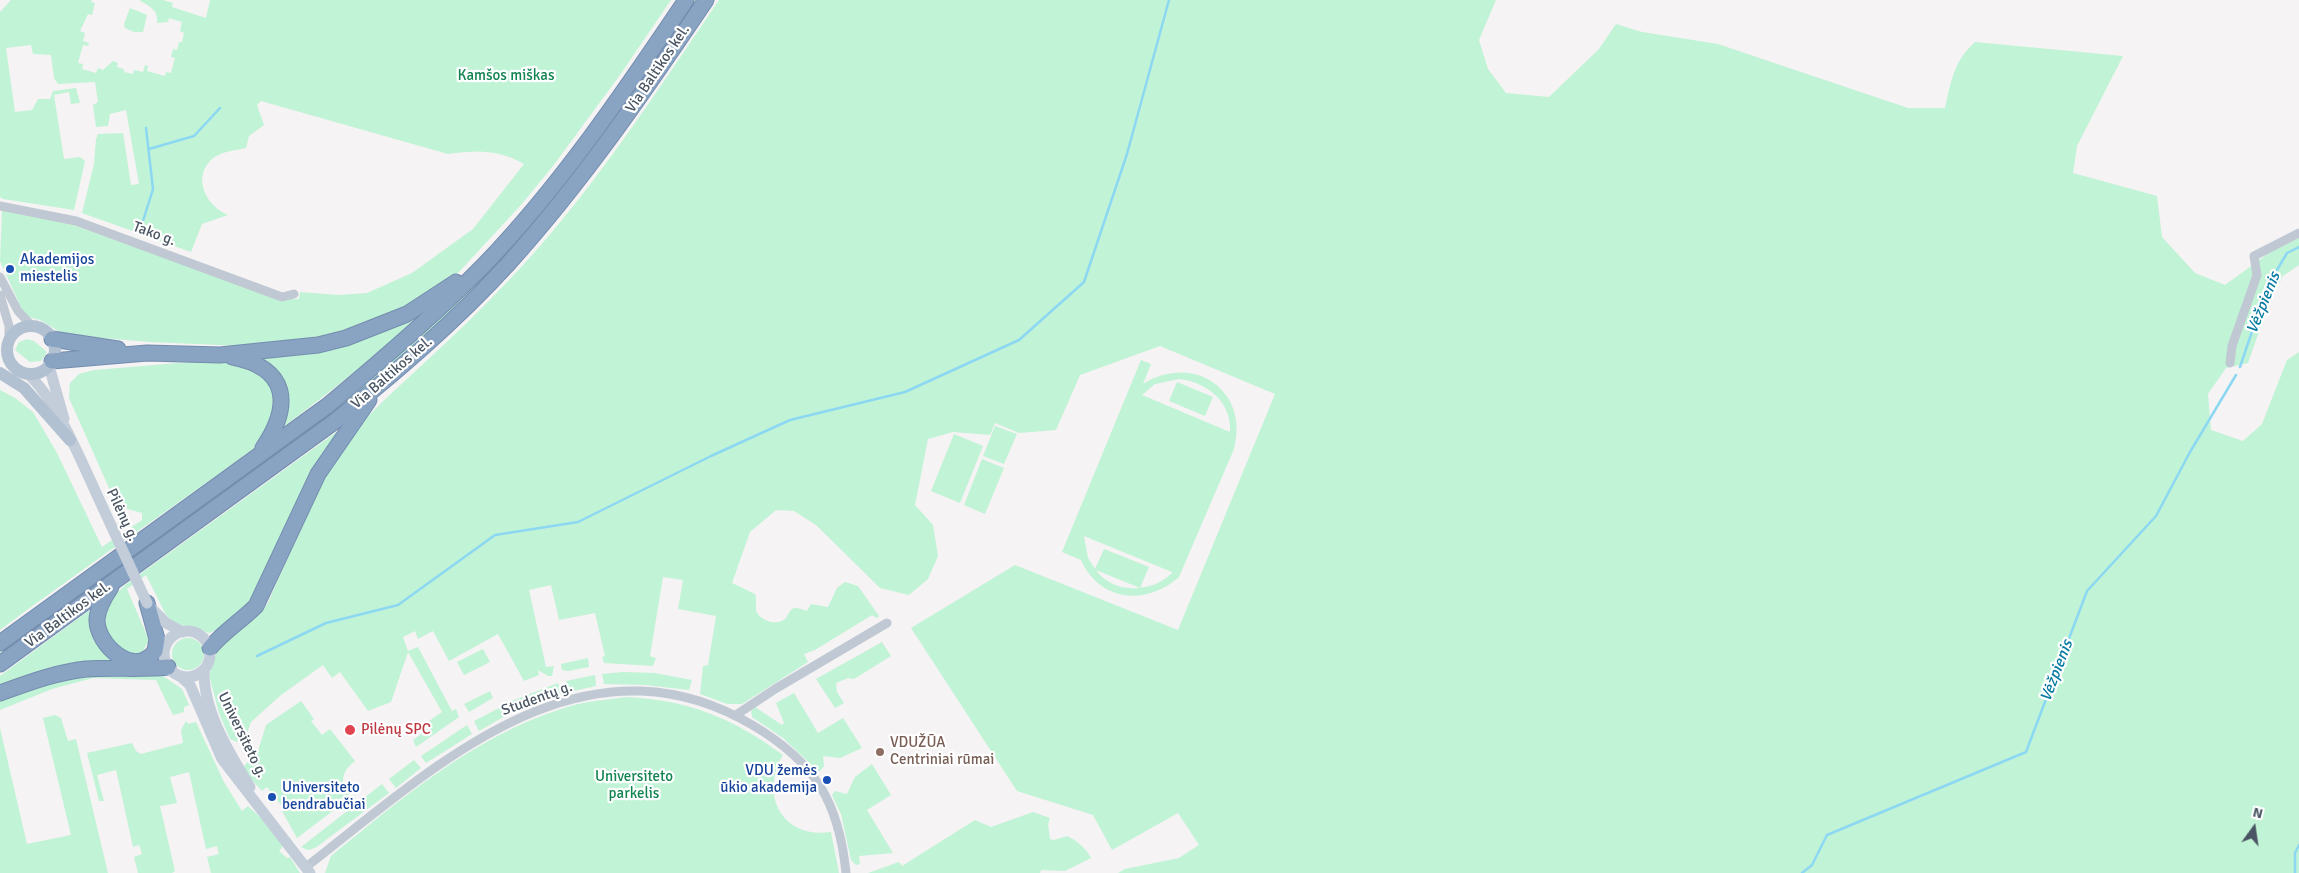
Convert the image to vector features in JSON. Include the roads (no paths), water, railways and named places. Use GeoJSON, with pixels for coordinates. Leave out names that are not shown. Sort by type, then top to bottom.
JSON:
{"type":"FeatureCollection","features":[{"type":"Feature","properties":{"kind":"highway","name":"Via Baltikos kel."},"geometry":{"type":"LineString","coordinates":[[0,643],[256,458],[367,373],[485,264],[577,155],[686,0]]}},
{"type":"Feature","properties":{"kind":"highway","name":"Via Baltikos kel."},"geometry":{"type":"LineString","coordinates":[[0,664],[334,422],[380,385],[450,322],[507,265],[542,225],[624,120],[706,0]]}},
{"type":"Feature","properties":{"kind":"highway"},"geometry":{"type":"LineString","coordinates":[[52,339],[147,353],[220,355],[318,345],[346,338],[407,314],[485,264]]}},
{"type":"Feature","properties":{"kind":"highway"},"geometry":{"type":"LineString","coordinates":[[51,363],[147,353]]}},
{"type":"Feature","properties":{"kind":"highway"},"geometry":{"type":"LineString","coordinates":[[220,355],[242,359],[258,365],[272,377],[280,392],[282,407],[279,422],[256,458]]}},
{"type":"Feature","properties":{"kind":"highway"},"geometry":{"type":"LineString","coordinates":[[210,648],[216,640],[242,620],[256,606],[318,474],[380,385]]}},
{"type":"Feature","properties":{"kind":"highway"},"geometry":{"type":"LineString","coordinates":[[115,581],[106,596],[97,619],[100,636],[106,647],[118,656],[132,661],[144,660],[155,651],[157,639],[146,603]]}},
{"type":"Feature","properties":{"kind":"highway"},"geometry":{"type":"LineString","coordinates":[[0,693],[62,673],[87,669],[174,671]]}},
{"type":"Feature","properties":{"kind":"main road"},"geometry":{"type":"LineString","coordinates":[[33,326],[44,330],[52,339],[55,350],[51,363],[40,373],[28,374],[14,368],[4,358],[7,349],[5,340],[16,331],[33,326]]}},
{"type":"Feature","properties":{"kind":"main road","name":"Pilėnų g."},"geometry":{"type":"LineString","coordinates":[[51,363],[70,440]]}},
{"type":"Feature","properties":{"kind":"main road"},"geometry":{"type":"LineString","coordinates":[[0,373],[24,388],[70,440]]}},
{"type":"Feature","properties":{"kind":"main road","name":"Pilėnų g."},"geometry":{"type":"LineString","coordinates":[[28,374],[41,386],[70,440],[146,603],[164,637],[166,645]]}},
{"type":"Feature","properties":{"kind":"main road","name":"Pilėnų g."},"geometry":{"type":"LineString","coordinates":[[146,603],[166,623],[183,632]]}},
{"type":"Feature","properties":{"kind":"main road"},"geometry":{"type":"LineString","coordinates":[[183,632],[196,633],[202,637],[210,648],[210,660],[204,670],[193,676],[174,671],[164,653],[166,645],[176,634],[183,632]]}},
{"type":"Feature","properties":{"kind":"main road","name":"Universiteto g."},"geometry":{"type":"LineString","coordinates":[[204,670],[204,688],[209,708],[236,764],[263,810]]}},
{"type":"Feature","properties":{"kind":"main road","name":"Universiteto g."},"geometry":{"type":"LineString","coordinates":[[174,671],[190,686],[222,759],[308,870]]}},
{"type":"Feature","properties":{"kind":"street","name":"Tako g."},"geometry":{"type":"LineString","coordinates":[[0,206],[76,221],[282,297],[294,294]]}},
{"type":"Feature","properties":{"kind":"street"},"geometry":{"type":"LineString","coordinates":[[2230,363],[2232,346],[2257,275],[2254,256],[2299,233]]}},
{"type":"Feature","properties":{"kind":"street"},"geometry":{"type":"LineString","coordinates":[[0,277],[18,310],[33,326]]}},
{"type":"Feature","properties":{"kind":"street"},"geometry":{"type":"LineString","coordinates":[[0,295],[9,326],[5,340]]}},
{"type":"Feature","properties":{"kind":"street"},"geometry":{"type":"LineString","coordinates":[[736,715],[760,698],[887,624]]}},
{"type":"Feature","properties":{"kind":"street","name":"Studentų g."},"geometry":{"type":"LineString","coordinates":[[308,870],[428,772],[478,738],[566,700],[601,692],[638,691],[692,700],[736,715],[763,732],[786,750],[816,780],[830,802],[837,820],[846,873]]}},
{"type":"Feature","properties":{"kind":"waterway"},"geometry":{"type":"LineString","coordinates":[[257,656],[326,623],[398,605],[495,535],[578,522],[711,456],[790,420],[905,392],[1019,340],[1084,282],[1127,154],[1169,0]]}},
{"type":"Feature","properties":{"kind":"waterway"},"geometry":{"type":"LineString","coordinates":[[149,149],[194,136],[220,108]]}},
{"type":"Feature","properties":{"kind":"waterway"},"geometry":{"type":"LineString","coordinates":[[143,221],[153,189],[146,128]]}},
{"type":"Feature","properties":{"kind":"waterway","name":"Vėžpienis"},"geometry":{"type":"LineString","coordinates":[[2240,367],[2267,287],[2287,253],[2299,247]]}},
{"type":"Feature","properties":{"kind":"waterway","name":"Vėžpienis"},"geometry":{"type":"LineString","coordinates":[[1802,873],[1812,865],[1827,835],[2026,752],[2087,591],[2156,516],[2190,452],[2236,375]]}},
{"type":"Feature","properties":{"kind":"waterway"},"geometry":{"type":"LineString","coordinates":[[2295,873],[2295,853],[2299,845]]}},
{"type":"Feature","properties":{"kind":"place","name":"Akademijos miestelis"},"geometry":{"type":"Point","coordinates":[10,269]}},
{"type":"Feature","properties":{"kind":"place","name":"Pilėnų SPC"},"geometry":{"type":"Point","coordinates":[350,730]}},
{"type":"Feature","properties":{"kind":"place","name":"VDUŽŪA Centriniai rūmai"},"geometry":{"type":"Point","coordinates":[880,752]}},
{"type":"Feature","properties":{"kind":"place","name":"VDU žemės ūkio akademija"},"geometry":{"type":"Point","coordinates":[827,780]}},
{"type":"Feature","properties":{"kind":"place","name":"Universiteto bendrabučiai"},"geometry":{"type":"Point","coordinates":[272,797]}},
{"type":"Feature","properties":{"kind":"park label","name":"Kamšos miškas"},"geometry":{"type":"Point","coordinates":[506,76]}},
{"type":"Feature","properties":{"kind":"park label","name":"Universiteto parkelis"},"geometry":{"type":"Point","coordinates":[634,786]}}]}
